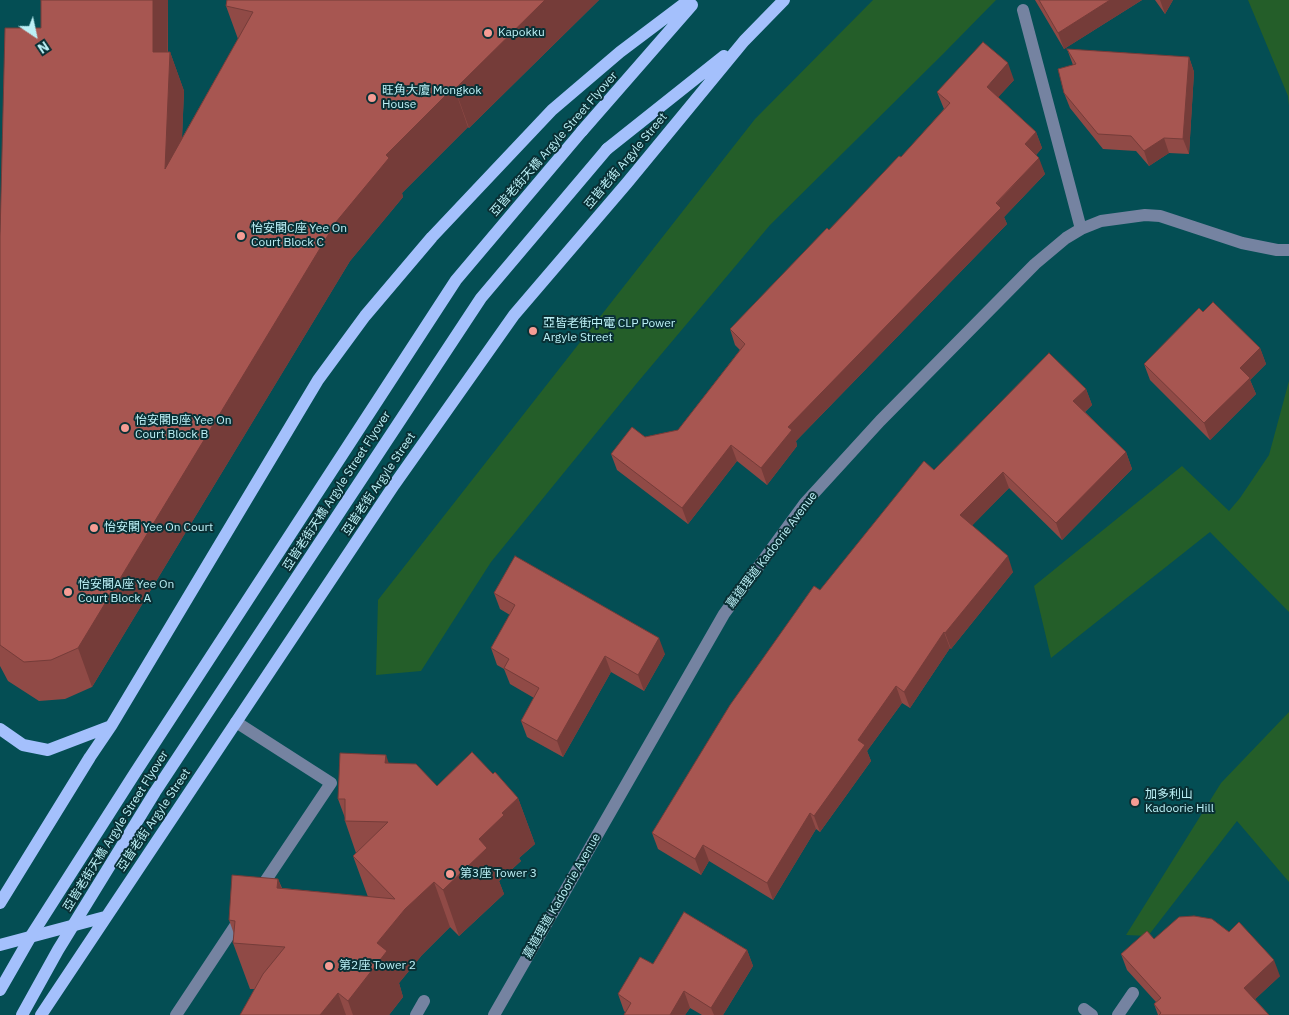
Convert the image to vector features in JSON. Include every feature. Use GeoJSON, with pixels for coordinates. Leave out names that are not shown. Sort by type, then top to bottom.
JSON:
{"type":"FeatureCollection","features":[{"type":"Feature","properties":{"kind":"main road"},"geometry":{"type":"LineString","coordinates":[[0,902],[111,726],[318,380],[365,316],[432,237],[552,110],[620,52],[689,0]]}},
{"type":"Feature","properties":{"kind":"main road","name":"亞皆老街天橋 Argyle Street Flyover"},"geometry":{"type":"LineString","coordinates":[[0,990],[31,936],[135,772],[456,280],[696,0]]}},
{"type":"Feature","properties":{"kind":"main road","name":"亞皆老街 Argyle Street"},"geometry":{"type":"LineString","coordinates":[[41,1015],[394,485],[514,314],[627,183],[744,41],[784,0]]}},
{"type":"Feature","properties":{"kind":"main road","name":"亞皆老街天橋 Argyle Street Flyover"},"geometry":{"type":"LineString","coordinates":[[22,1015],[58,950],[155,792],[480,298],[607,149],[744,41]]}},
{"type":"Feature","properties":{"kind":"main road"},"geometry":{"type":"LineString","coordinates":[[0,730],[23,745],[48,750],[111,726]]}},
{"type":"Feature","properties":{"kind":"main road"},"geometry":{"type":"LineString","coordinates":[[0,945],[106,917]]}},
{"type":"Feature","properties":{"kind":"street"},"geometry":{"type":"LineString","coordinates":[[1023,10],[1081,229]]}},
{"type":"Feature","properties":{"kind":"street","name":"嘉道理道 Kadoorie Avenue"},"geometry":{"type":"LineString","coordinates":[[494,1015],[724,614],[805,503],[880,421],[1035,264],[1066,238],[1081,229],[1101,221],[1145,216],[1160,216],[1242,243],[1277,250],[1289,250]]}},
{"type":"Feature","properties":{"kind":"street"},"geometry":{"type":"LineString","coordinates":[[176,1015],[331,782],[236,722]]}},
{"type":"Feature","properties":{"kind":"street"},"geometry":{"type":"LineString","coordinates":[[1118,1015],[1133,993]]}},
{"type":"Feature","properties":{"kind":"street"},"geometry":{"type":"LineString","coordinates":[[416,1015],[424,1001]]}},
{"type":"Feature","properties":{"kind":"green space"},"geometry":{"type":"Polygon","coordinates":[[[873,0],[996,0],[770,225],[637,383],[491,562],[421,671],[376,675],[378,600],[755,119],[873,0]]]}},
{"type":"Feature","properties":{"kind":"green space"},"geometry":{"type":"Polygon","coordinates":[[[1248,0],[1289,0],[1289,106],[1288,96],[1248,0]]]}},
{"type":"Feature","properties":{"kind":"green space"},"geometry":{"type":"Polygon","coordinates":[[[1289,381],[1289,612],[1210,532],[1051,658],[1034,586],[1182,466],[1229,511],[1269,455],[1289,381]]]}},
{"type":"Feature","properties":{"kind":"green space"},"geometry":{"type":"Polygon","coordinates":[[[1289,712],[1289,882],[1237,821],[1148,936],[1126,935],[1221,783],[1289,712]]]}},
{"type":"Feature","properties":{"kind":"building"},"geometry":{"type":"Polygon","coordinates":[[[41,0],[153,0],[153,52],[170,52],[165,169],[253,12],[226,6],[227,0],[545,0],[386,155],[389,158],[336,222],[78,648],[51,660],[24,662],[0,645],[0,236],[5,28],[41,28],[41,0]]]}},
{"type":"Feature","properties":{"kind":"building"},"geometry":{"type":"Polygon","coordinates":[[[1039,0],[1110,0],[1058,33],[1039,0]]]}},
{"type":"Feature","properties":{"kind":"building"},"geometry":{"type":"Polygon","coordinates":[[[983,42],[1008,63],[987,87],[1036,132],[1025,144],[1039,158],[996,203],[1001,208],[788,427],[792,430],[761,468],[731,445],[682,508],[611,454],[632,427],[645,437],[678,430],[745,344],[730,329],[827,228],[829,230],[899,156],[901,157],[950,103],[937,92],[983,42]]]}},
{"type":"Feature","properties":{"kind":"building"},"geometry":{"type":"Polygon","coordinates":[[[1067,49],[1189,57],[1183,139],[1164,138],[1144,151],[1131,136],[1098,134],[1064,93],[1058,69],[1076,64],[1067,49]]]}},
{"type":"Feature","properties":{"kind":"building"},"geometry":{"type":"Polygon","coordinates":[[[1213,302],[1260,348],[1240,368],[1250,378],[1204,423],[1144,364],[1199,308],[1203,312],[1213,302]]]}},
{"type":"Feature","properties":{"kind":"building"},"geometry":{"type":"Polygon","coordinates":[[[1049,353],[1086,389],[1073,401],[1126,452],[1056,523],[1003,472],[960,515],[1008,556],[944,632],[904,692],[896,686],[858,740],[865,745],[814,816],[810,813],[767,883],[703,845],[695,859],[652,833],[730,705],[814,586],[820,590],[924,461],[934,470],[1049,353]]]}},
{"type":"Feature","properties":{"kind":"building"},"geometry":{"type":"Polygon","coordinates":[[[515,556],[659,638],[638,675],[605,656],[557,741],[521,721],[539,688],[504,668],[509,659],[491,648],[515,605],[494,593],[515,556]]]}},
{"type":"Feature","properties":{"kind":"building"},"geometry":{"type":"Polygon","coordinates":[[[472,752],[493,774],[495,772],[518,798],[502,813],[504,815],[479,839],[487,848],[443,890],[434,882],[405,909],[377,943],[387,951],[348,1001],[338,993],[320,1015],[240,1015],[263,974],[285,947],[233,943],[235,921],[229,920],[232,875],[278,879],[277,888],[395,899],[353,856],[388,822],[345,821],[345,799],[338,799],[340,753],[386,755],[385,763],[416,764],[437,786],[472,752]]]}},
{"type":"Feature","properties":{"kind":"building"},"geometry":{"type":"Polygon","coordinates":[[[684,912],[747,950],[711,1008],[684,991],[670,1015],[624,1015],[631,1003],[618,994],[640,957],[653,964],[684,912]]]}},
{"type":"Feature","properties":{"kind":"building"},"geometry":{"type":"Polygon","coordinates":[[[1194,916],[1212,919],[1229,932],[1239,922],[1274,960],[1244,988],[1269,1015],[1159,1015],[1161,1013],[1154,1004],[1161,998],[1121,954],[1147,931],[1154,939],[1179,917],[1194,916]]]}},
{"type":"Feature","properties":{"kind":"place","name":"Kapokku"},"geometry":{"type":"Point","coordinates":[488,33]}},
{"type":"Feature","properties":{"kind":"place","name":"旺角大廈 Mongkok House"},"geometry":{"type":"Point","coordinates":[372,98]}},
{"type":"Feature","properties":{"kind":"place","name":"怡安閣C座 Yee On Court Block C"},"geometry":{"type":"Point","coordinates":[241,236]}},
{"type":"Feature","properties":{"kind":"place","name":"亞皆老街中電 CLP Power Argyle Street"},"geometry":{"type":"Point","coordinates":[533,331]}},
{"type":"Feature","properties":{"kind":"place","name":"怡安閣B座 Yee On Court Block B"},"geometry":{"type":"Point","coordinates":[125,428]}},
{"type":"Feature","properties":{"kind":"place","name":"怡安閣 Yee On Court"},"geometry":{"type":"Point","coordinates":[94,528]}},
{"type":"Feature","properties":{"kind":"place","name":"怡安閣A座 Yee On Court Block A"},"geometry":{"type":"Point","coordinates":[68,592]}},
{"type":"Feature","properties":{"kind":"place","name":"加多利山 Kadoorie Hill"},"geometry":{"type":"Point","coordinates":[1135,802]}},
{"type":"Feature","properties":{"kind":"place","name":"第3座 Tower 3"},"geometry":{"type":"Point","coordinates":[450,874]}},
{"type":"Feature","properties":{"kind":"place","name":"第2座 Tower 2"},"geometry":{"type":"Point","coordinates":[329,966]}}]}
